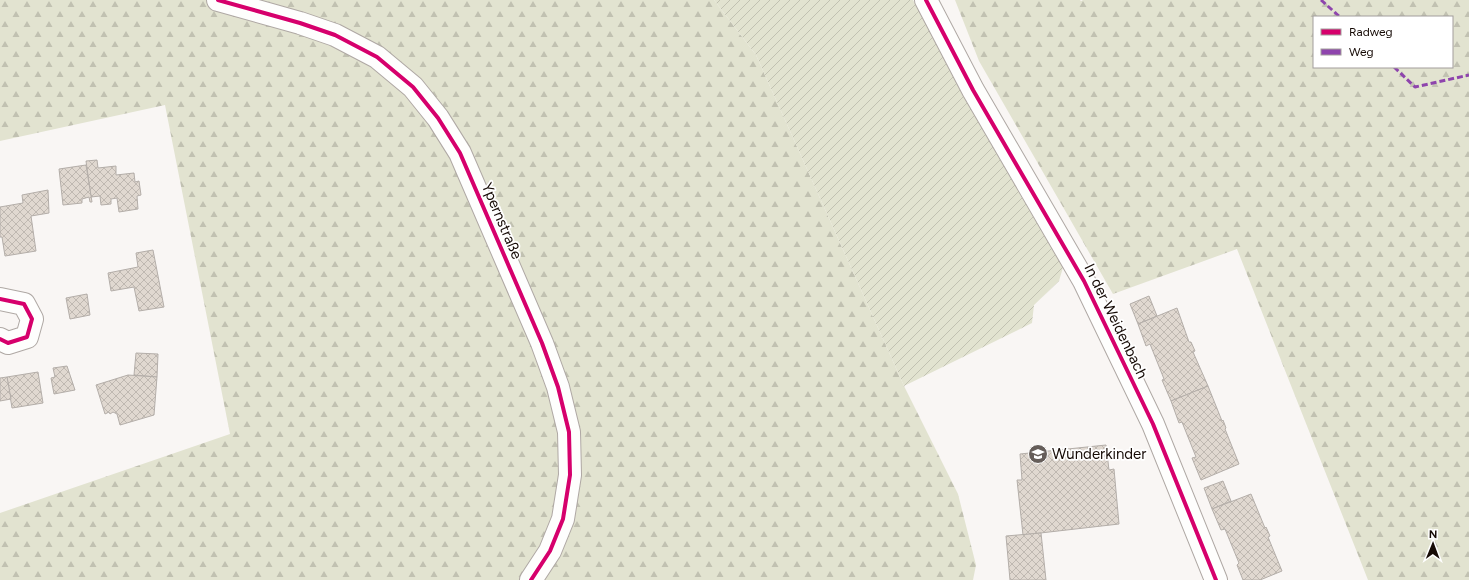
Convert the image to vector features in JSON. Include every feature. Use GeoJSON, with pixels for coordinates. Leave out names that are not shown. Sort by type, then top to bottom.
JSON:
{"type":"FeatureCollection","features":[{"type":"Feature","properties":{"kind":"street","name":"Ypernstraße"},"geometry":{"type":"LineString","coordinates":[[218,0],[300,23],[336,35],[377,57],[412,87],[438,118],[460,153],[542,343],[558,387],[569,432],[570,475],[563,519],[550,551],[531,580]]}},
{"type":"Feature","properties":{"kind":"street","name":"In der Weidenbach"},"geometry":{"type":"LineString","coordinates":[[926,0],[977,96],[1084,281],[1153,424],[1216,580]]}},
{"type":"Feature","properties":{"kind":"street"},"geometry":{"type":"LineString","coordinates":[[0,299],[24,304],[32,318],[27,337],[8,343],[0,340]]}},
{"type":"Feature","properties":{"kind":"green space"},"geometry":{"type":"Polygon","coordinates":[[[0,0],[714,0],[756,55],[904,386],[958,494],[976,565],[973,580],[0,580],[0,513],[230,434],[165,105],[0,141],[0,0]]]}},
{"type":"Feature","properties":{"kind":"green space"},"geometry":{"type":"Polygon","coordinates":[[[714,0],[913,0],[984,130],[1064,264],[1059,281],[1034,305],[1032,323],[904,386],[756,55],[714,0]]]}},
{"type":"Feature","properties":{"kind":"green space"},"geometry":{"type":"Polygon","coordinates":[[[955,0],[1469,0],[1469,580],[1368,580],[1237,249],[1113,294],[979,61],[955,0]]]}},
{"type":"Feature","properties":{"kind":"building"},"geometry":{"type":"Polygon","coordinates":[[[97,160],[98,168],[116,166],[116,175],[134,173],[135,182],[139,181],[141,195],[137,196],[138,209],[119,212],[117,198],[111,199],[111,204],[101,205],[100,196],[91,197],[86,161],[97,160]]]}},
{"type":"Feature","properties":{"kind":"building"},"geometry":{"type":"Polygon","coordinates":[[[86,165],[92,202],[90,202],[89,197],[82,199],[82,203],[63,205],[59,169],[86,165]]]}},
{"type":"Feature","properties":{"kind":"building"},"geometry":{"type":"Polygon","coordinates":[[[48,190],[49,213],[31,216],[36,251],[5,256],[2,237],[0,237],[0,207],[23,203],[22,195],[48,190]]]}},
{"type":"Feature","properties":{"kind":"building"},"geometry":{"type":"Polygon","coordinates":[[[153,250],[164,307],[139,311],[134,287],[111,291],[108,273],[138,267],[136,253],[153,250]]]}},
{"type":"Feature","properties":{"kind":"building"},"geometry":{"type":"Polygon","coordinates":[[[87,294],[90,315],[70,319],[66,298],[87,294]]]}},
{"type":"Feature","properties":{"kind":"building"},"geometry":{"type":"Polygon","coordinates":[[[1149,296],[1157,316],[1138,324],[1130,304],[1149,296]]]}},
{"type":"Feature","properties":{"kind":"building"},"geometry":{"type":"Polygon","coordinates":[[[1177,308],[1189,342],[1191,342],[1195,351],[1193,352],[1208,386],[1171,401],[1150,344],[1146,346],[1138,324],[1177,308]]]}},
{"type":"Feature","properties":{"kind":"building"},"geometry":{"type":"Polygon","coordinates":[[[136,353],[158,354],[157,377],[134,375],[136,353]]]}},
{"type":"Feature","properties":{"kind":"building"},"geometry":{"type":"Polygon","coordinates":[[[67,366],[75,390],[54,394],[51,378],[55,377],[53,368],[67,366]]]}},
{"type":"Feature","properties":{"kind":"building"},"geometry":{"type":"Polygon","coordinates":[[[38,372],[43,403],[12,408],[7,377],[38,372]]]}},
{"type":"Feature","properties":{"kind":"building"},"geometry":{"type":"Polygon","coordinates":[[[128,375],[157,377],[154,415],[120,425],[117,414],[113,412],[110,414],[109,412],[105,414],[96,385],[128,375]]]}},
{"type":"Feature","properties":{"kind":"building"},"geometry":{"type":"Polygon","coordinates":[[[7,377],[11,399],[0,401],[0,378],[7,377]]]}},
{"type":"Feature","properties":{"kind":"building"},"geometry":{"type":"Polygon","coordinates":[[[1208,386],[1222,421],[1223,420],[1239,464],[1201,480],[1192,458],[1196,457],[1182,422],[1179,423],[1171,401],[1208,386]]]}},
{"type":"Feature","properties":{"kind":"building"},"geometry":{"type":"Polygon","coordinates":[[[1106,445],[1109,470],[1114,469],[1119,524],[1023,535],[1017,480],[1022,480],[1020,454],[1106,445]]]}},
{"type":"Feature","properties":{"kind":"building"},"geometry":{"type":"Polygon","coordinates":[[[1223,481],[1231,501],[1212,509],[1204,488],[1223,481]]]}},
{"type":"Feature","properties":{"kind":"building"},"geometry":{"type":"Polygon","coordinates":[[[1251,494],[1265,528],[1266,527],[1270,536],[1268,537],[1282,571],[1260,580],[1243,580],[1237,565],[1239,563],[1225,529],[1221,530],[1212,509],[1251,494]]]}},
{"type":"Feature","properties":{"kind":"building"},"geometry":{"type":"Polygon","coordinates":[[[1041,533],[1046,580],[1010,580],[1006,536],[1041,533]]]}},
{"type":"Feature","properties":{"kind":"marked path"},"geometry":{"type":"LineString","coordinates":[[1321,0],[1339,16]]}},
{"type":"Feature","properties":{"kind":"marked path"},"geometry":{"type":"LineString","coordinates":[[1395,68],[1415,87],[1469,75]]}},
{"type":"Feature","properties":{"kind":"cycle path"},"geometry":{"type":"LineString","coordinates":[[218,0],[300,23],[335,35],[377,57],[413,87],[438,118],[460,153],[542,343],[558,387],[569,432],[570,475],[563,519],[550,551],[531,580]]}},
{"type":"Feature","properties":{"kind":"cycle path"},"geometry":{"type":"LineString","coordinates":[[926,0],[973,90],[1084,281],[1153,424],[1216,580]]}},
{"type":"Feature","properties":{"kind":"cycle path"},"geometry":{"type":"LineString","coordinates":[[0,299],[24,304],[32,319],[27,337],[8,343],[0,339]]}},
{"type":"Feature","properties":{"kind":"place","name":"Wunderkinder"},"geometry":{"type":"Point","coordinates":[1038,454]}}]}
